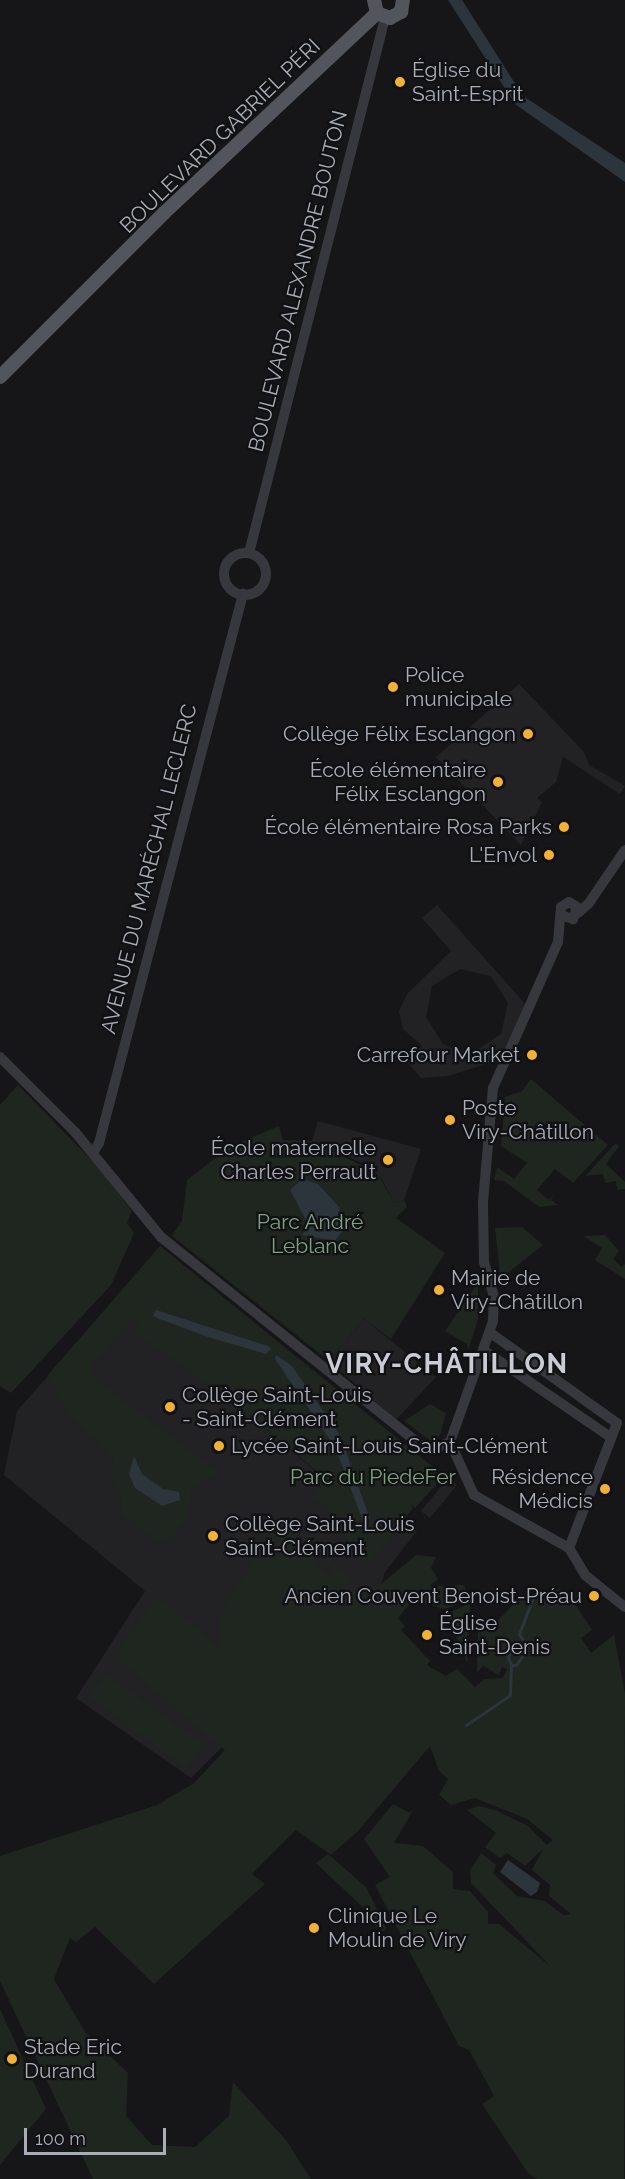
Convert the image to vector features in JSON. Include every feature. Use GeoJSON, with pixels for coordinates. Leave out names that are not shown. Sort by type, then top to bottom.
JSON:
{"type":"FeatureCollection","features":[{"type":"Feature","properties":{"kind":"main road","name":"BOULEVARD GABRIEL PÉRI"},"geometry":{"type":"LineString","coordinates":[[0,377],[28,346],[91,288],[164,213],[379,10],[398,15],[404,1]]}},
{"type":"Feature","properties":{"kind":"main road","name":"BOULEVARD GABRIEL PÉRI"},"geometry":{"type":"LineString","coordinates":[[0,366],[28,346]]}},
{"type":"Feature","properties":{"kind":"street","name":"BOULEVARD ALEXANDRE BOUTON"},"geometry":{"type":"LineString","coordinates":[[249,554],[379,10]]}},
{"type":"Feature","properties":{"kind":"street"},"geometry":{"type":"LineString","coordinates":[[249,554],[260,559],[265,575],[258,590],[243,594],[230,588],[224,570],[235,556],[249,554]]}},
{"type":"Feature","properties":{"kind":"street","name":"AVENUE DU MARÉCHAL LECLERC"},"geometry":{"type":"LineString","coordinates":[[93,1153],[99,1143],[243,594]]}},
{"type":"Feature","properties":{"kind":"street"},"geometry":{"type":"LineString","coordinates":[[0,1057],[93,1153],[161,1237],[423,1447],[434,1449],[450,1442],[492,1334],[494,1308],[484,1262],[483,1203],[490,1105],[499,1067],[550,964],[570,916],[600,887],[625,850]]}},
{"type":"Feature","properties":{"kind":"street"},"geometry":{"type":"LineString","coordinates":[[570,916],[562,905],[600,887]]}},
{"type":"Feature","properties":{"kind":"street"},"geometry":{"type":"LineString","coordinates":[[570,916],[571,902]]}},
{"type":"Feature","properties":{"kind":"street"},"geometry":{"type":"LineString","coordinates":[[492,1334],[617,1423],[569,1548]]}},
{"type":"Feature","properties":{"kind":"street"},"geometry":{"type":"LineString","coordinates":[[486,1352],[610,1437]]}},
{"type":"Feature","properties":{"kind":"street"},"geometry":{"type":"LineString","coordinates":[[450,1442],[474,1494],[569,1548],[592,1582],[625,1607]]}},
{"type":"Feature","properties":{"kind":"shaded area"},"geometry":{"type":"Polygon","coordinates":[[[448,0],[462,0],[523,96],[625,163],[625,182],[515,104],[448,0]]]}},
{"type":"Feature","properties":{"kind":"shaded area"},"geometry":{"type":"Polygon","coordinates":[[[519,684],[584,752],[589,765],[625,786],[620,794],[563,757],[556,782],[537,798],[542,802],[521,845],[436,757],[519,684]]]}},
{"type":"Feature","properties":{"kind":"shaded area"},"geometry":{"type":"Polygon","coordinates":[[[437,905],[528,1007],[506,1053],[496,1061],[448,1076],[421,1078],[406,1061],[422,1046],[403,1029],[399,1011],[407,994],[451,951],[422,918],[437,905]],[[460,969],[432,986],[426,1017],[443,1044],[458,1051],[475,1051],[501,1034],[508,1003],[491,976],[460,969]]]}},
{"type":"Feature","properties":{"kind":"shaded area","name":"École maternelle Charles Perrault"},"geometry":{"type":"Polygon","coordinates":[[[318,1121],[421,1149],[404,1200],[394,1203],[381,1178],[364,1164],[312,1141],[318,1121]]]}},
{"type":"Feature","properties":{"kind":"shaded area"},"geometry":{"type":"Polygon","coordinates":[[[302,1179],[318,1184],[339,1207],[342,1231],[335,1241],[302,1235],[309,1226],[290,1190],[302,1179]]]}},
{"type":"Feature","properties":{"kind":"shaded area","name":"Collège Saint-Louis Saint-Clément"},"geometry":{"type":"Polygon","coordinates":[[[114,1301],[326,1480],[351,1543],[367,1563],[404,1520],[417,1531],[385,1572],[380,1589],[191,1778],[76,1698],[145,1591],[4,1475],[17,1411],[114,1301]]]}},
{"type":"Feature","properties":{"kind":"shaded area"},"geometry":{"type":"Polygon","coordinates":[[[156,1310],[268,1346],[271,1349],[266,1354],[208,1337],[153,1316],[156,1310]]]}},
{"type":"Feature","properties":{"kind":"shaded area"},"geometry":{"type":"Polygon","coordinates":[[[364,1319],[436,1377],[396,1420],[329,1361],[364,1319]]]}},
{"type":"Feature","properties":{"kind":"shaded area"},"geometry":{"type":"Polygon","coordinates":[[[276,1355],[292,1366],[340,1435],[370,1519],[363,1521],[335,1447],[275,1359],[276,1355]]]}},
{"type":"Feature","properties":{"kind":"shaded area"},"geometry":{"type":"Polygon","coordinates":[[[134,1456],[142,1474],[163,1489],[179,1492],[180,1500],[162,1506],[135,1488],[129,1474],[134,1456]]]}},
{"type":"Feature","properties":{"kind":"shaded area"},"geometry":{"type":"Polygon","coordinates":[[[448,1478],[457,1485],[430,1518],[421,1511],[448,1478]]]}},
{"type":"Feature","properties":{"kind":"shaded area"},"geometry":{"type":"Polygon","coordinates":[[[508,1860],[540,1883],[537,1892],[531,1896],[500,1872],[508,1860]]]}},
{"type":"Feature","properties":{"kind":"green space"},"geometry":{"type":"Polygon","coordinates":[[[531,1079],[608,1145],[573,1183],[555,1169],[537,1190],[549,1200],[554,1195],[551,1200],[558,1205],[539,1207],[504,1181],[494,1180],[497,1167],[514,1179],[527,1163],[501,1146],[505,1097],[522,1091],[531,1079]]]}},
{"type":"Feature","properties":{"kind":"green space"},"geometry":{"type":"Polygon","coordinates":[[[18,1085],[102,1171],[132,1211],[127,1223],[134,1233],[111,1285],[11,1393],[0,1386],[0,1105],[18,1085]]]}},
{"type":"Feature","properties":{"kind":"green space","name":"Parc André Leblanc"},"geometry":{"type":"Polygon","coordinates":[[[279,1126],[283,1140],[312,1141],[377,1173],[394,1203],[404,1200],[407,1207],[396,1218],[445,1253],[391,1339],[364,1319],[329,1361],[172,1236],[182,1220],[187,1180],[231,1146],[279,1126]]]}},
{"type":"Feature","properties":{"kind":"green space"},"geometry":{"type":"Polygon","coordinates":[[[616,1143],[619,1146],[606,1164],[625,1182],[625,1189],[617,1190],[616,1181],[605,1183],[603,1174],[585,1176],[616,1143]]]}},
{"type":"Feature","properties":{"kind":"green space"},"geometry":{"type":"Polygon","coordinates":[[[522,1227],[543,1245],[505,1275],[500,1273],[495,1228],[522,1227]]]}},
{"type":"Feature","properties":{"kind":"green space"},"geometry":{"type":"Polygon","coordinates":[[[605,1235],[619,1251],[613,1259],[622,1267],[625,1264],[625,1279],[595,1260],[602,1248],[583,1236],[605,1235]]]}},
{"type":"Feature","properties":{"kind":"green space","name":"Parc du PiedeFer"},"geometry":{"type":"Polygon","coordinates":[[[160,1246],[444,1476],[415,1508],[410,1504],[413,1508],[369,1564],[354,1553],[340,1519],[313,1497],[326,1479],[236,1404],[134,1332],[139,1325],[133,1320],[89,1367],[95,1379],[219,1472],[192,1490],[186,1518],[170,1540],[158,1542],[123,1515],[120,1492],[108,1474],[115,1458],[67,1412],[47,1376],[160,1246]]]}},
{"type":"Feature","properties":{"kind":"green space"},"geometry":{"type":"Polygon","coordinates":[[[478,1283],[478,1319],[468,1351],[467,1344],[445,1331],[478,1283]]]}},
{"type":"Feature","properties":{"kind":"green space"},"geometry":{"type":"Polygon","coordinates":[[[430,1404],[446,1413],[440,1435],[432,1442],[404,1421],[430,1404]]]}},
{"type":"Feature","properties":{"kind":"green space"},"geometry":{"type":"Polygon","coordinates":[[[282,1518],[301,1531],[293,1539],[328,1576],[333,1570],[325,1557],[349,1576],[351,1581],[342,1590],[380,1585],[416,1555],[436,1557],[431,1568],[438,1579],[429,1586],[464,1585],[470,1599],[445,1609],[413,1600],[398,1618],[405,1626],[401,1630],[430,1661],[427,1665],[446,1676],[457,1669],[475,1687],[485,1679],[503,1678],[507,1669],[502,1667],[499,1675],[483,1666],[477,1673],[478,1628],[490,1630],[522,1594],[541,1596],[559,1589],[571,1598],[592,1630],[581,1638],[591,1653],[614,1635],[625,1694],[624,2179],[537,2179],[528,2173],[482,2104],[494,2096],[469,2050],[459,2046],[375,1885],[390,1877],[364,1839],[393,1804],[410,1813],[415,1807],[394,1843],[423,1846],[453,1872],[453,1889],[470,1891],[488,1912],[488,1924],[499,1924],[551,1967],[471,1883],[470,1870],[481,1853],[496,1865],[493,1873],[517,1896],[545,1901],[563,1915],[571,1914],[549,1896],[550,1885],[532,1870],[543,1849],[525,1866],[507,1853],[500,1858],[485,1847],[496,1833],[467,1810],[479,1806],[495,1810],[528,1826],[547,1845],[553,1840],[527,1819],[475,1798],[451,1805],[439,1795],[448,1779],[439,1771],[430,1746],[358,1831],[331,1855],[296,1830],[252,1874],[265,1884],[154,1984],[95,1927],[76,1942],[70,1938],[54,1979],[85,2032],[128,2073],[126,2116],[152,2145],[195,2147],[229,2116],[233,2082],[286,2140],[311,2179],[93,2179],[0,1981],[0,1856],[157,1805],[194,1783],[225,1750],[115,1657],[156,1595],[222,1649],[218,1633],[228,1599],[282,1518]]]}},
{"type":"Feature","properties":{"kind":"green space"},"geometry":{"type":"Polygon","coordinates":[[[470,1603],[467,1663],[447,1614],[470,1603]]]}},
{"type":"Feature","properties":{"kind":"green space"},"geometry":{"type":"Polygon","coordinates":[[[106,1675],[205,1744],[186,1768],[89,1697],[106,1675]]]}},
{"type":"Feature","properties":{"kind":"green space"},"geometry":{"type":"Polygon","coordinates":[[[328,1854],[366,1887],[386,1928],[383,1932],[367,1919],[370,1914],[316,1863],[328,1854]]]}},
{"type":"Feature","properties":{"kind":"green space","name":"Stade Eric Durand"},"geometry":{"type":"Polygon","coordinates":[[[0,2009],[46,2109],[0,2165],[0,2009]]]}},
{"type":"Feature","properties":{"kind":"waterway"},"geometry":{"type":"LineString","coordinates":[[527,1646],[519,1634],[534,1595],[539,1596]]}},
{"type":"Feature","properties":{"kind":"waterway"},"geometry":{"type":"LineString","coordinates":[[511,1665],[508,1657],[513,1645]]}},
{"type":"Feature","properties":{"kind":"waterway"},"geometry":{"type":"LineString","coordinates":[[466,1725],[510,1695],[511,1665],[516,1665],[525,1652]]}},
{"type":"Feature","properties":{"kind":"place","name":"Église du Saint-Esprit"},"geometry":{"type":"Point","coordinates":[400,82]}},
{"type":"Feature","properties":{"kind":"place","name":"Police municipale"},"geometry":{"type":"Point","coordinates":[393,687]}},
{"type":"Feature","properties":{"kind":"place","name":"Collège Félix Esclangon"},"geometry":{"type":"Point","coordinates":[528,734]}},
{"type":"Feature","properties":{"kind":"place","name":"École élémentaire Félix Esclangon"},"geometry":{"type":"Point","coordinates":[498,782]}},
{"type":"Feature","properties":{"kind":"place","name":"École élémentaire Rosa Parks"},"geometry":{"type":"Point","coordinates":[564,827]}},
{"type":"Feature","properties":{"kind":"place","name":"L'Envol"},"geometry":{"type":"Point","coordinates":[549,855]}},
{"type":"Feature","properties":{"kind":"place","name":"Carrefour Market"},"geometry":{"type":"Point","coordinates":[532,1055]}},
{"type":"Feature","properties":{"kind":"place","name":"Poste Viry-Châtillon"},"geometry":{"type":"Point","coordinates":[450,1120]}},
{"type":"Feature","properties":{"kind":"place","name":"École maternelle Charles Perrault"},"geometry":{"type":"Point","coordinates":[388,1160]}},
{"type":"Feature","properties":{"kind":"place","name":"Mairie de Viry-Châtillon"},"geometry":{"type":"Point","coordinates":[439,1290]}},
{"type":"Feature","properties":{"kind":"place","name":"Collège Saint-Louis - Saint-Clément"},"geometry":{"type":"Point","coordinates":[170,1407]}},
{"type":"Feature","properties":{"kind":"place","name":"Lycée Saint-Louis Saint-Clément"},"geometry":{"type":"Point","coordinates":[219,1446]}},
{"type":"Feature","properties":{"kind":"place","name":"Résidence Médicis"},"geometry":{"type":"Point","coordinates":[605,1489]}},
{"type":"Feature","properties":{"kind":"place","name":"Collège Saint-Louis Saint-Clément"},"geometry":{"type":"Point","coordinates":[213,1536]}},
{"type":"Feature","properties":{"kind":"place","name":"Ancien Couvent Benoist-Préau"},"geometry":{"type":"Point","coordinates":[594,1596]}},
{"type":"Feature","properties":{"kind":"place","name":"Église Saint-Denis"},"geometry":{"type":"Point","coordinates":[427,1635]}},
{"type":"Feature","properties":{"kind":"place","name":"Clinique Le Moulin de Viry"},"geometry":{"type":"Point","coordinates":[314,1928]}},
{"type":"Feature","properties":{"kind":"place","name":"Stade Eric Durand"},"geometry":{"type":"Point","coordinates":[12,2059]}},
{"type":"Feature","properties":{"kind":"district","name":"VIRY-CHÂTILLON"},"geometry":{"type":"Point","coordinates":[447,1364]}}]}
